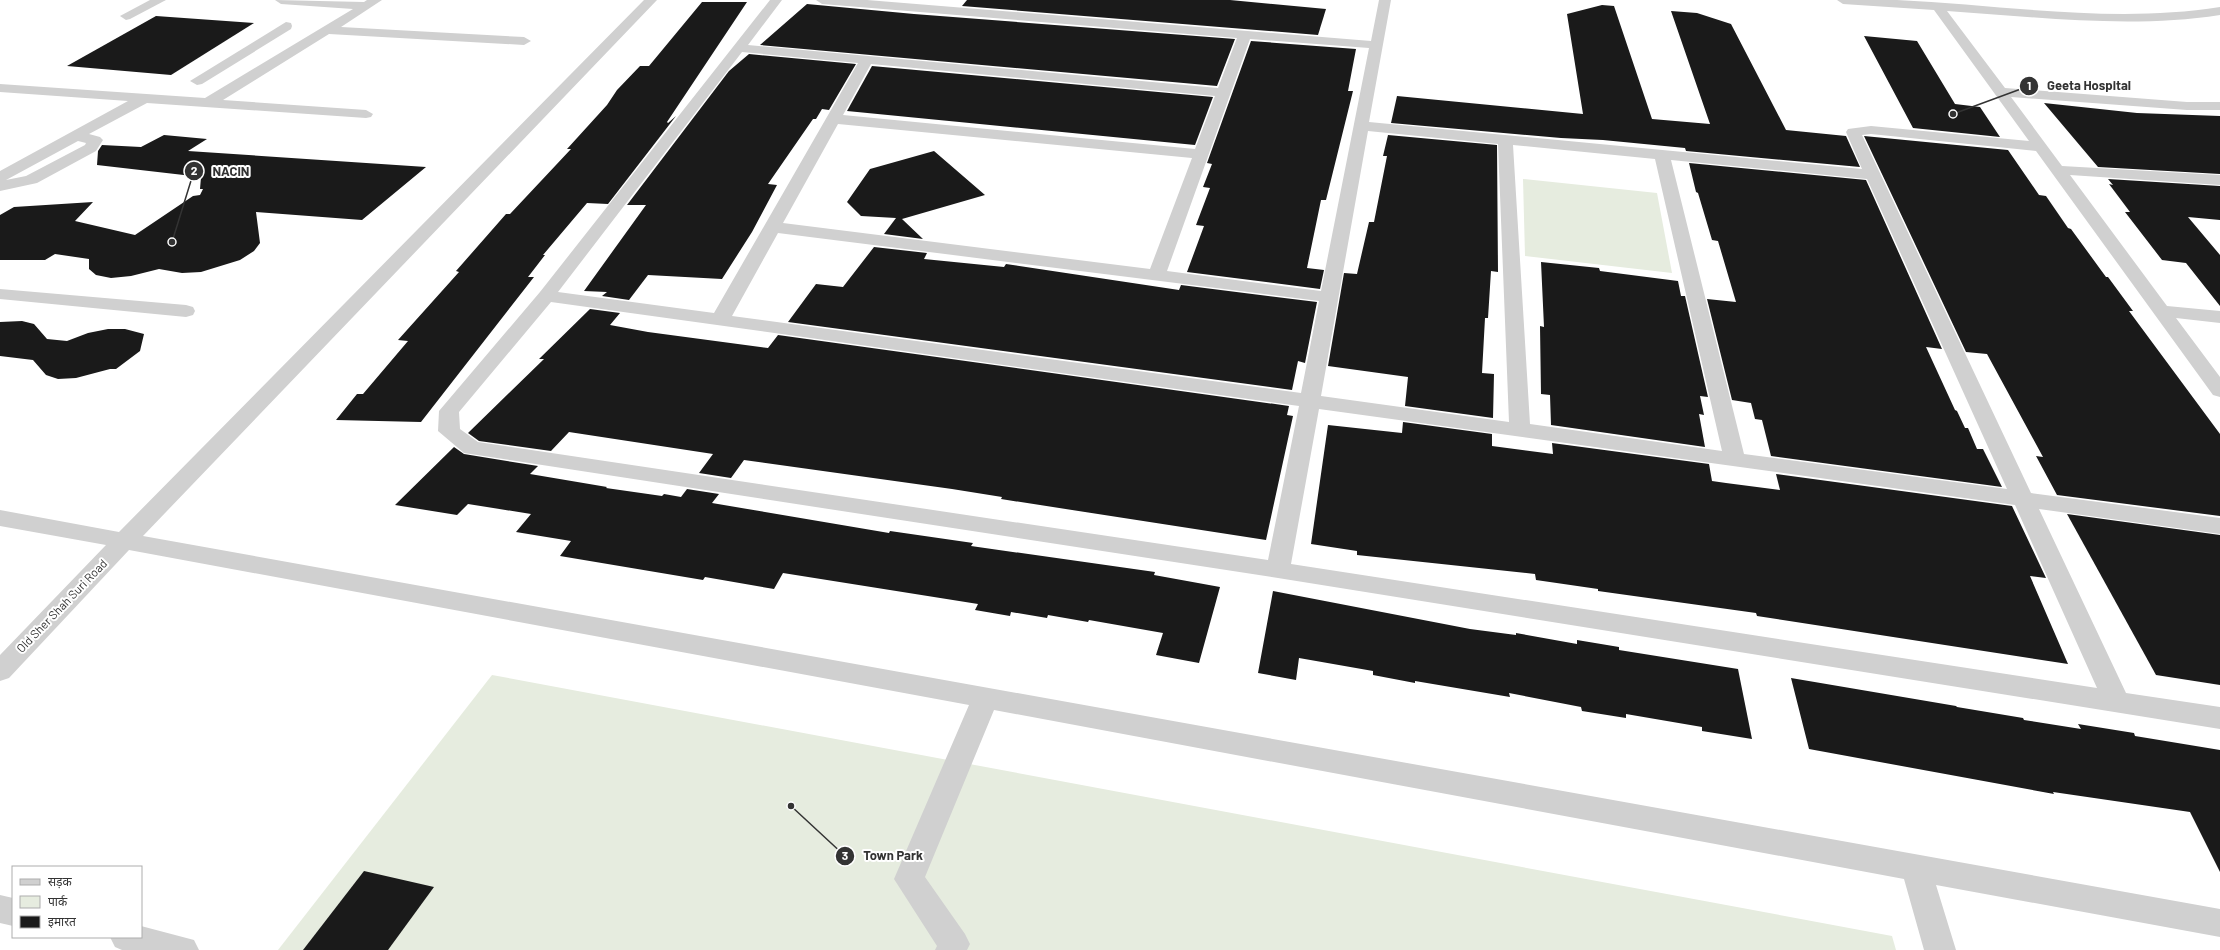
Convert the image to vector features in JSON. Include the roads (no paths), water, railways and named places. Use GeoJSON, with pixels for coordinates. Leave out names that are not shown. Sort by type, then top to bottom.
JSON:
{"type":"FeatureCollection","features":[{"type":"Feature","properties":{"kind":"street"},"geometry":{"type":"LineString","coordinates":[[126,16],[160,0]]}},
{"type":"Feature","properties":{"kind":"street"},"geometry":{"type":"LineString","coordinates":[[281,0],[371,3]]}},
{"type":"Feature","properties":{"kind":"street","name":"Old Sher Shah Suri Road"},"geometry":{"type":"LineString","coordinates":[[0,671],[125,540],[651,0]]}},
{"type":"Feature","properties":{"kind":"street"},"geometry":{"type":"LineString","coordinates":[[776,0],[546,296],[449,411],[448,431],[472,448],[1278,570],[2220,718]]}},
{"type":"Feature","properties":{"kind":"street"},"geometry":{"type":"LineString","coordinates":[[822,0],[1376,45]]}},
{"type":"Feature","properties":{"kind":"street"},"geometry":{"type":"LineString","coordinates":[[1278,570],[1385,0]]}},
{"type":"Feature","properties":{"kind":"street"},"geometry":{"type":"LineString","coordinates":[[1843,0],[2127,18],[2181,17],[2220,11]]}},
{"type":"Feature","properties":{"kind":"street"},"geometry":{"type":"LineString","coordinates":[[207,103],[371,3]]}},
{"type":"Feature","properties":{"kind":"street"},"geometry":{"type":"LineString","coordinates":[[1938,7],[2220,391]]}},
{"type":"Feature","properties":{"kind":"street"},"geometry":{"type":"LineString","coordinates":[[197,81],[286,26]]}},
{"type":"Feature","properties":{"kind":"street"},"geometry":{"type":"LineString","coordinates":[[326,30],[524,41]]}},
{"type":"Feature","properties":{"kind":"street"},"geometry":{"type":"LineString","coordinates":[[1157,275],[1245,34]]}},
{"type":"Feature","properties":{"kind":"street"},"geometry":{"type":"LineString","coordinates":[[739,48],[1224,93]]}},
{"type":"Feature","properties":{"kind":"street"},"geometry":{"type":"LineString","coordinates":[[238,56],[278,59]]}},
{"type":"Feature","properties":{"kind":"street"},"geometry":{"type":"LineString","coordinates":[[720,320],[867,60]]}},
{"type":"Feature","properties":{"kind":"street"},"geometry":{"type":"LineString","coordinates":[[0,88],[366,114]]}},
{"type":"Feature","properties":{"kind":"street"},"geometry":{"type":"LineString","coordinates":[[2000,92],[2188,106],[2220,106]]}},
{"type":"Feature","properties":{"kind":"street"},"geometry":{"type":"LineString","coordinates":[[0,177],[145,98]]}},
{"type":"Feature","properties":{"kind":"street"},"geometry":{"type":"LineString","coordinates":[[834,119],[1201,154]]}},
{"type":"Feature","properties":{"kind":"street"},"geometry":{"type":"LineString","coordinates":[[1362,126],[1873,175]]}},
{"type":"Feature","properties":{"kind":"street"},"geometry":{"type":"LineString","coordinates":[[2041,147],[1871,130],[1853,132],[2117,702]]}},
{"type":"Feature","properties":{"kind":"street"},"geometry":{"type":"LineString","coordinates":[[0,186],[31,180],[91,148],[95,140],[76,136]]}},
{"type":"Feature","properties":{"kind":"street"},"geometry":{"type":"LineString","coordinates":[[1505,139],[1520,430]]}},
{"type":"Feature","properties":{"kind":"street"},"geometry":{"type":"LineString","coordinates":[[1662,154],[1735,459]]}},
{"type":"Feature","properties":{"kind":"street"},"geometry":{"type":"LineString","coordinates":[[2058,170],[2220,180]]}},
{"type":"Feature","properties":{"kind":"street"},"geometry":{"type":"LineString","coordinates":[[773,227],[1329,297]]}},
{"type":"Feature","properties":{"kind":"street"},"geometry":{"type":"LineString","coordinates":[[0,294],[186,311]]}},
{"type":"Feature","properties":{"kind":"street"},"geometry":{"type":"LineString","coordinates":[[546,296],[2220,526]]}},
{"type":"Feature","properties":{"kind":"street"},"geometry":{"type":"LineString","coordinates":[[2161,311],[2220,317]]}},
{"type":"Feature","properties":{"kind":"street"},"geometry":{"type":"LineString","coordinates":[[0,518],[2220,923]]}},
{"type":"Feature","properties":{"kind":"street"},"geometry":{"type":"LineString","coordinates":[[951,950],[954,944],[909,879],[986,697]]}},
{"type":"Feature","properties":{"kind":"street"},"geometry":{"type":"LineString","coordinates":[[1916,867],[1940,950]]}},
{"type":"Feature","properties":{"kind":"street"},"geometry":{"type":"LineString","coordinates":[[0,909],[12,912]]}},
{"type":"Feature","properties":{"kind":"street"},"geometry":{"type":"LineString","coordinates":[[130,938],[183,950]]}},
{"type":"Feature","properties":{"kind":"place","name":"Geeta Hospital"},"geometry":{"type":"Point","coordinates":[1953,114]}},
{"type":"Feature","properties":{"kind":"place","name":"NACIN"},"geometry":{"type":"Point","coordinates":[172,242]}},
{"type":"Feature","properties":{"kind":"place","name":"Town Park"},"geometry":{"type":"Point","coordinates":[791,806]}}]}
